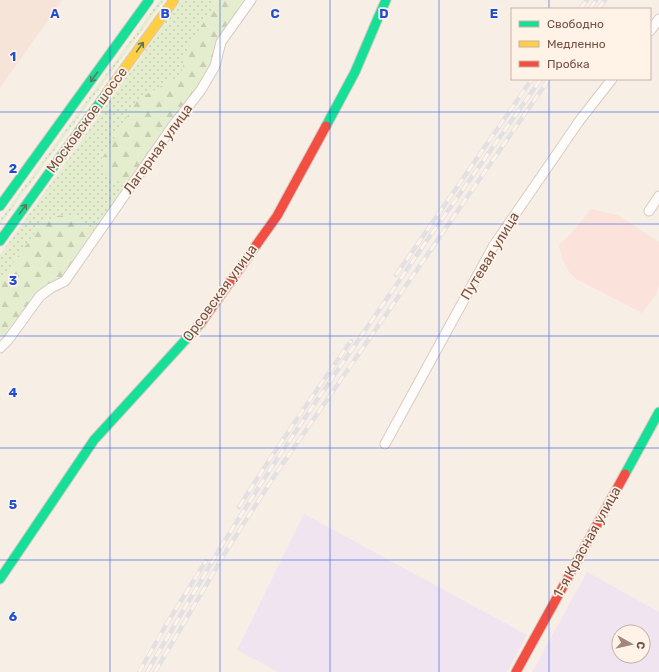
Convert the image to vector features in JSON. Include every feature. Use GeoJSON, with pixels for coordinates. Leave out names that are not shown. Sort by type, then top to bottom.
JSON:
{"type":"FeatureCollection","features":[{"type":"Feature","properties":{"kind":"street","name":"Московское шоссе"},"geometry":{"type":"LineString","coordinates":[[0,206],[149,0]]}},
{"type":"Feature","properties":{"kind":"street","name":"Московское шоссе"},"geometry":{"type":"LineString","coordinates":[[0,241],[174,0]]}},
{"type":"Feature","properties":{"kind":"street","name":"Лагерная улица"},"geometry":{"type":"LineString","coordinates":[[0,348],[8,340],[40,296],[51,288],[65,281],[168,133],[201,90],[215,66],[221,42],[251,0]]}},
{"type":"Feature","properties":{"kind":"street","name":"Орсовская улица"},"geometry":{"type":"LineString","coordinates":[[0,579],[94,440],[197,328],[277,216],[355,72],[386,0]]}},
{"type":"Feature","properties":{"kind":"street"},"geometry":{"type":"LineString","coordinates":[[651,30],[659,19]]}},
{"type":"Feature","properties":{"kind":"street","name":"Путевая улица"},"geometry":{"type":"LineString","coordinates":[[385,444],[494,245],[580,120],[611,80]]}},
{"type":"Feature","properties":{"kind":"street"},"geometry":{"type":"LineString","coordinates":[[648,211],[659,196]]}},
{"type":"Feature","properties":{"kind":"street","name":"1-я Красная улица"},"geometry":{"type":"LineString","coordinates":[[516,672],[656,426],[659,412]]}},
{"type":"Feature","properties":{"kind":"shaded area"},"geometry":{"type":"Polygon","coordinates":[[[0,0],[62,0],[0,88],[0,0]]]}},
{"type":"Feature","properties":{"kind":"shaded area"},"geometry":{"type":"Polygon","coordinates":[[[591,209],[618,215],[659,242],[659,284],[657,293],[642,313],[576,279],[567,269],[559,246],[591,209]]]}},
{"type":"Feature","properties":{"kind":"shaded area"},"geometry":{"type":"Polygon","coordinates":[[[304,514],[527,635],[507,672],[278,672],[237,650],[304,514]]]}},
{"type":"Feature","properties":{"kind":"shaded area"},"geometry":{"type":"Polygon","coordinates":[[[587,572],[659,612],[659,672],[532,672],[587,572]]]}},
{"type":"Feature","properties":{"kind":"green space"},"geometry":{"type":"Polygon","coordinates":[[[160,0],[164,0],[0,225],[0,220],[160,0]]]}},
{"type":"Feature","properties":{"kind":"green space"},"geometry":{"type":"Polygon","coordinates":[[[181,0],[251,0],[65,281],[0,334],[0,255],[181,0]]]}},
{"type":"Feature","properties":{"kind":"green space"},"geometry":{"type":"Polygon","coordinates":[[[217,0],[251,0],[221,42],[215,66],[130,188],[106,175],[101,160],[138,99],[181,75],[186,52],[217,0]]]}},
{"type":"Feature","properties":{"kind":"green space"},"geometry":{"type":"Polygon","coordinates":[[[69,215],[80,218],[90,227],[96,236],[65,281],[51,288],[8,340],[0,334],[0,281],[42,223],[56,216],[69,215]]]}},
{"type":"Feature","properties":{"kind":"railway"},"geometry":{"type":"LineString","coordinates":[[581,8],[587,0]]}},
{"type":"Feature","properties":{"kind":"railway"},"geometry":{"type":"LineString","coordinates":[[591,8],[596,0]]}},
{"type":"Feature","properties":{"kind":"railway"},"geometry":{"type":"LineString","coordinates":[[599,8],[605,0]]}},
{"type":"Feature","properties":{"kind":"railway"},"geometry":{"type":"LineString","coordinates":[[396,275],[531,80]]}},
{"type":"Feature","properties":{"kind":"railway"},"geometry":{"type":"LineString","coordinates":[[147,672],[222,545],[271,468],[430,236],[540,80]]}},
{"type":"Feature","properties":{"kind":"railway"},"geometry":{"type":"LineString","coordinates":[[155,672],[228,548],[277,472],[548,80]]}},
{"type":"Feature","properties":{"kind":"railway"},"geometry":{"type":"LineString","coordinates":[[239,507],[294,423],[351,341]]}},
{"type":"Feature","properties":{"kind":"railway"},"geometry":{"type":"LineString","coordinates":[[139,672],[206,561]]}},
{"type":"Feature","properties":{"kind":"traffic: fast"},"geometry":{"type":"LineString","coordinates":[[0,206],[149,0]]}},
{"type":"Feature","properties":{"kind":"traffic: fast"},"geometry":{"type":"LineString","coordinates":[[326,126],[355,72],[386,0]]}},
{"type":"Feature","properties":{"kind":"traffic: fast"},"geometry":{"type":"LineString","coordinates":[[0,241],[106,94]]}},
{"type":"Feature","properties":{"kind":"traffic: fast"},"geometry":{"type":"LineString","coordinates":[[0,579],[94,440],[200,324]]}},
{"type":"Feature","properties":{"kind":"traffic: fast"},"geometry":{"type":"LineString","coordinates":[[625,474],[659,412]]}},
{"type":"Feature","properties":{"kind":"traffic: slow"},"geometry":{"type":"LineString","coordinates":[[106,94],[174,0]]}},
{"type":"Feature","properties":{"kind":"traffic: jam"},"geometry":{"type":"LineString","coordinates":[[200,324],[277,216],[326,126]]}},
{"type":"Feature","properties":{"kind":"traffic: jam"},"geometry":{"type":"LineString","coordinates":[[516,672],[625,474]]}}]}
